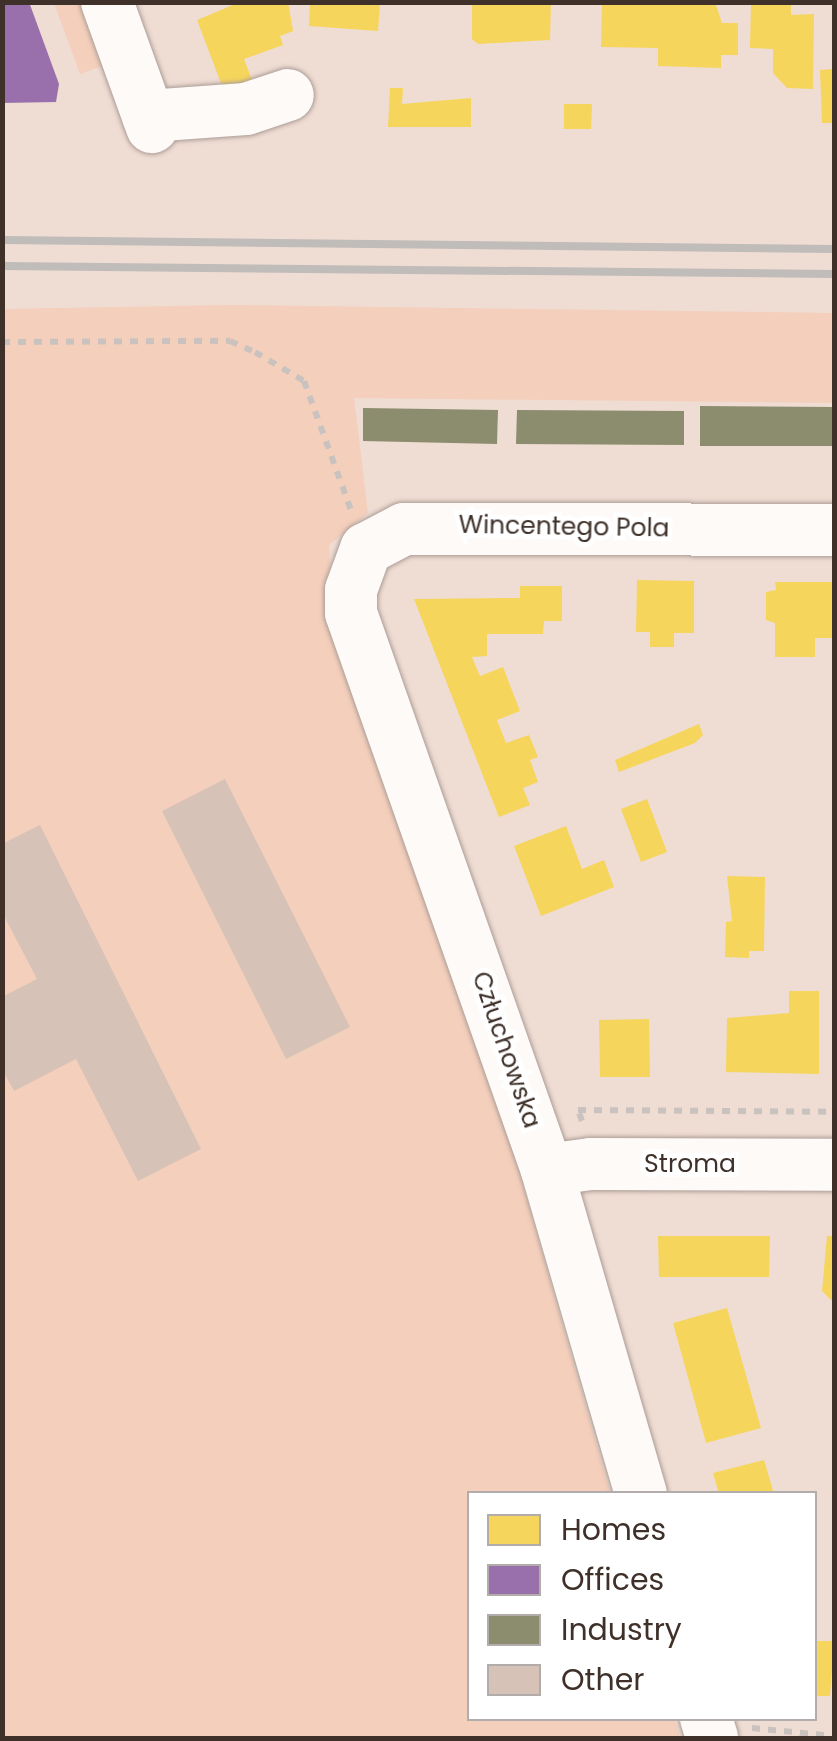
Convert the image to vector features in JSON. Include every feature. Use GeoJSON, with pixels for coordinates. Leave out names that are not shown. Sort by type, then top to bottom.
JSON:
{"type":"FeatureCollection","features":[{"type":"Feature","properties":{"kind":"street"},"geometry":{"type":"LineString","coordinates":[[106,2],[150,121],[246,110],[288,95]]}},
{"type":"Feature","properties":{"kind":"street","name":"Wincentego Pola"},"geometry":{"type":"LineString","coordinates":[[366,549],[394,532],[440,525],[834,530]]}},
{"type":"Feature","properties":{"kind":"street","name":"Człuchowska"},"geometry":{"type":"LineString","coordinates":[[366,549],[356,566],[351,612],[569,1167],[640,1491]]}},
{"type":"Feature","properties":{"kind":"street","name":"Stroma"},"geometry":{"type":"LineString","coordinates":[[569,1167],[834,1165]]}},
{"type":"Feature","properties":{"kind":"path"},"geometry":{"type":"LineString","coordinates":[[2,342],[230,341],[280,364],[304,382],[366,549]]}},
{"type":"Feature","properties":{"kind":"path"},"geometry":{"type":"LineString","coordinates":[[569,1167],[578,1110],[570,1091]]}},
{"type":"Feature","properties":{"kind":"path"},"geometry":{"type":"LineString","coordinates":[[578,1110],[834,1112]]}},
{"type":"Feature","properties":{"kind":"path"},"geometry":{"type":"LineString","coordinates":[[723,1728],[780,1736],[834,1736]]}},
{"type":"Feature","properties":{"kind":"shaded area"},"geometry":{"type":"Polygon","coordinates":[[[54,3],[82,3],[105,65],[80,74],[54,3]]]}},
{"type":"Feature","properties":{"kind":"shaded area"},"geometry":{"type":"Polygon","coordinates":[[[232,305],[834,313],[834,403],[354,398],[368,513],[329,545],[332,615],[515,1157],[609,1491],[467,1491],[467,1721],[675,1721],[680,1738],[3,1738],[2,309],[232,305]]]}},
{"type":"Feature","properties":{"kind":"building: Homes"},"geometry":{"type":"Polygon","coordinates":[[[240,2],[288,2],[293,31],[280,36],[283,45],[244,59],[255,88],[227,99],[197,20],[240,2]]]}},
{"type":"Feature","properties":{"kind":"building: Homes"},"geometry":{"type":"Polygon","coordinates":[[[310,2],[380,2],[378,31],[309,26],[310,2]]]}},
{"type":"Feature","properties":{"kind":"building: Homes"},"geometry":{"type":"Polygon","coordinates":[[[472,2],[551,2],[550,40],[478,44],[472,39],[472,2]]]}},
{"type":"Feature","properties":{"kind":"building: Homes"},"geometry":{"type":"Polygon","coordinates":[[[602,2],[715,2],[722,23],[738,23],[738,55],[721,55],[721,68],[658,66],[658,48],[601,47],[602,2]]]}},
{"type":"Feature","properties":{"kind":"building: Homes"},"geometry":{"type":"Polygon","coordinates":[[[751,2],[791,2],[791,15],[814,14],[813,89],[787,88],[773,73],[773,49],[750,48],[751,2]]]}},
{"type":"Feature","properties":{"kind":"building: Homes"},"geometry":{"type":"Polygon","coordinates":[[[832,69],[834,123],[822,123],[820,70],[832,69]]]}},
{"type":"Feature","properties":{"kind":"building: Homes"},"geometry":{"type":"Polygon","coordinates":[[[390,88],[403,88],[402,104],[471,98],[471,127],[388,127],[390,88]]]}},
{"type":"Feature","properties":{"kind":"building: Homes"},"geometry":{"type":"Polygon","coordinates":[[[564,104],[592,104],[591,129],[564,129],[564,104]]]}},
{"type":"Feature","properties":{"kind":"building: Homes"},"geometry":{"type":"Polygon","coordinates":[[[637,580],[694,581],[694,633],[674,633],[674,647],[650,647],[650,632],[636,632],[637,580]]]}},
{"type":"Feature","properties":{"kind":"building: Homes"},"geometry":{"type":"Polygon","coordinates":[[[775,582],[834,582],[834,638],[815,638],[815,657],[775,657],[775,623],[766,620],[766,592],[776,590],[775,582]]]}},
{"type":"Feature","properties":{"kind":"building: Homes"},"geometry":{"type":"Polygon","coordinates":[[[520,586],[562,586],[562,621],[544,621],[543,634],[487,634],[487,656],[472,657],[480,676],[503,667],[520,711],[497,720],[506,743],[529,735],[538,757],[530,760],[538,782],[523,788],[530,805],[499,817],[414,599],[520,598],[520,586]]]}},
{"type":"Feature","properties":{"kind":"building: Homes"},"geometry":{"type":"Polygon","coordinates":[[[699,724],[703,735],[695,743],[619,772],[615,760],[699,724]]]}},
{"type":"Feature","properties":{"kind":"building: Homes"},"geometry":{"type":"Polygon","coordinates":[[[647,799],[667,852],[641,862],[621,809],[647,799]]]}},
{"type":"Feature","properties":{"kind":"building: Homes"},"geometry":{"type":"Polygon","coordinates":[[[566,826],[582,869],[604,860],[614,887],[541,916],[514,846],[566,826]]]}},
{"type":"Feature","properties":{"kind":"building: Homes"},"geometry":{"type":"Polygon","coordinates":[[[727,876],[765,877],[764,951],[749,951],[749,958],[725,957],[726,922],[732,921],[727,876]]]}},
{"type":"Feature","properties":{"kind":"building: Homes"},"geometry":{"type":"Polygon","coordinates":[[[789,991],[819,991],[819,1074],[726,1072],[727,1018],[789,1013],[789,991]]]}},
{"type":"Feature","properties":{"kind":"building: Homes"},"geometry":{"type":"Polygon","coordinates":[[[649,1019],[650,1077],[600,1077],[599,1020],[649,1019]]]}},
{"type":"Feature","properties":{"kind":"building: Homes"},"geometry":{"type":"Polygon","coordinates":[[[658,1236],[770,1236],[769,1277],[659,1277],[658,1236]]]}},
{"type":"Feature","properties":{"kind":"building: Homes"},"geometry":{"type":"Polygon","coordinates":[[[827,1236],[834,1236],[834,1303],[822,1291],[827,1236]]]}},
{"type":"Feature","properties":{"kind":"building: Homes"},"geometry":{"type":"Polygon","coordinates":[[[727,1308],[761,1428],[706,1443],[673,1323],[727,1308]]]}},
{"type":"Feature","properties":{"kind":"building: Homes"},"geometry":{"type":"Polygon","coordinates":[[[764,1460],[773,1491],[718,1491],[713,1473],[764,1460]]]}},
{"type":"Feature","properties":{"kind":"building: Homes"},"geometry":{"type":"Polygon","coordinates":[[[817,1641],[834,1641],[830,1696],[817,1696],[817,1641]]]}},
{"type":"Feature","properties":{"kind":"building: Offices"},"geometry":{"type":"Polygon","coordinates":[[[2,2],[29,2],[59,84],[56,102],[2,103],[2,2]]]}},
{"type":"Feature","properties":{"kind":"building: Industry"},"geometry":{"type":"Polygon","coordinates":[[[700,406],[834,407],[834,446],[700,446],[700,406]]]}},
{"type":"Feature","properties":{"kind":"building: Industry"},"geometry":{"type":"Polygon","coordinates":[[[363,408],[498,410],[497,444],[363,441],[363,408]]]}},
{"type":"Feature","properties":{"kind":"building: Industry"},"geometry":{"type":"Polygon","coordinates":[[[517,410],[684,411],[684,445],[516,444],[517,410]]]}},
{"type":"Feature","properties":{"kind":"building: Other"},"geometry":{"type":"Polygon","coordinates":[[[225,779],[350,1027],[286,1059],[162,811],[225,779]]]}},
{"type":"Feature","properties":{"kind":"building: Other"},"geometry":{"type":"Polygon","coordinates":[[[40,825],[201,1149],[138,1181],[76,1059],[14,1091],[2,1069],[2,997],[37,979],[2,912],[2,844],[40,825]]]}},
{"type":"Feature","properties":{"kind":"railway"},"geometry":{"type":"LineString","coordinates":[[2,240],[834,249]]}},
{"type":"Feature","properties":{"kind":"railway"},"geometry":{"type":"LineString","coordinates":[[2,266],[834,274]]}}]}
